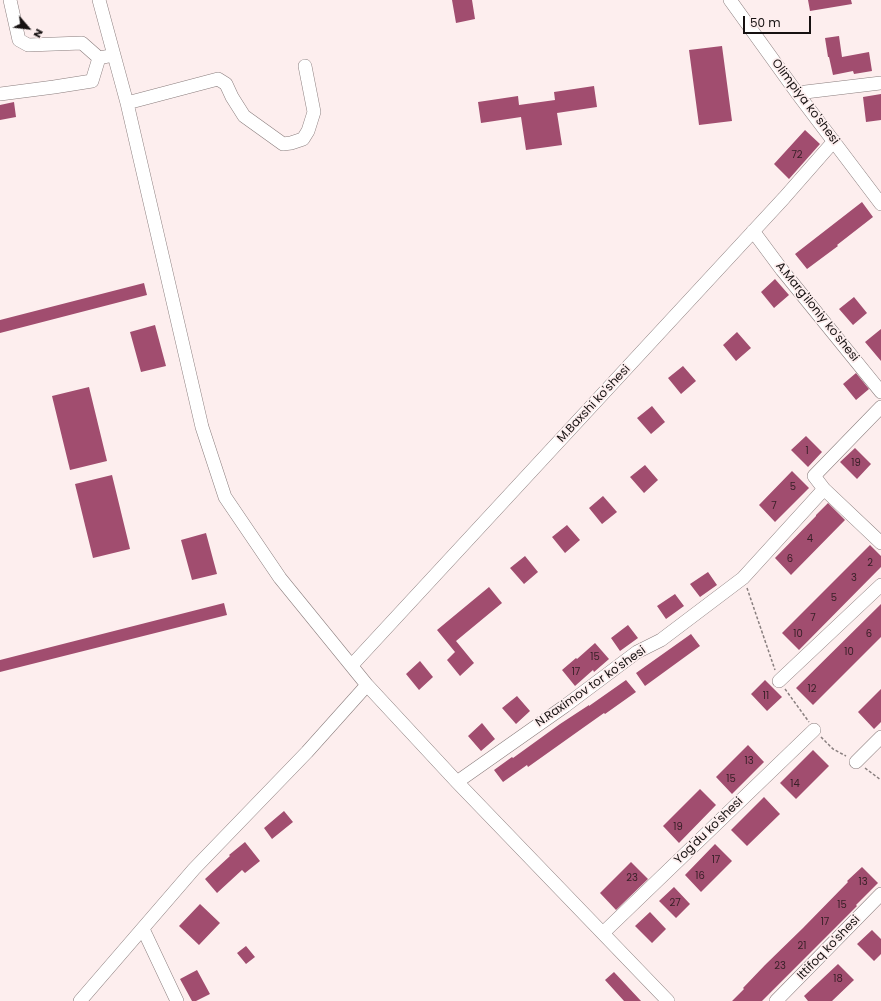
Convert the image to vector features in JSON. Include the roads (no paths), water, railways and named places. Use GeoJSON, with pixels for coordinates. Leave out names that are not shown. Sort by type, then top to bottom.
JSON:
{"type":"FeatureCollection","features":[{"type":"Feature","properties":{"kind":"street"},"geometry":{"type":"LineString","coordinates":[[10,0],[19,40],[28,45],[82,43],[100,58]]}},
{"type":"Feature","properties":{"kind":"street"},"geometry":{"type":"LineString","coordinates":[[99,0],[127,103],[202,427],[225,498],[280,578],[368,684],[457,782],[668,1001]]}},
{"type":"Feature","properties":{"kind":"street","name":"Olimpiya ko'shesi"},"geometry":{"type":"LineString","coordinates":[[730,0],[797,93],[881,204]]}},
{"type":"Feature","properties":{"kind":"street"},"geometry":{"type":"LineString","coordinates":[[100,58],[114,55]]}},
{"type":"Feature","properties":{"kind":"street"},"geometry":{"type":"LineString","coordinates":[[0,94],[92,81],[100,58]]}},
{"type":"Feature","properties":{"kind":"street"},"geometry":{"type":"LineString","coordinates":[[127,103],[218,79],[226,84],[244,116],[283,144],[291,143],[303,139],[308,131],[314,112],[305,66]]}},
{"type":"Feature","properties":{"kind":"street"},"geometry":{"type":"LineString","coordinates":[[797,93],[881,82]]}},
{"type":"Feature","properties":{"kind":"street","name":"M.Baxshi ko'shesi"},"geometry":{"type":"LineString","coordinates":[[352,665],[784,198],[834,141]]}},
{"type":"Feature","properties":{"kind":"street","name":"A.Marg'iloniy ko'shesi"},"geometry":{"type":"LineString","coordinates":[[753,231],[782,270],[881,392]]}},
{"type":"Feature","properties":{"kind":"street"},"geometry":{"type":"LineString","coordinates":[[881,407],[814,476],[824,489],[881,543]]}},
{"type":"Feature","properties":{"kind":"street","name":"N.Raximov tor ko'shesi"},"geometry":{"type":"LineString","coordinates":[[457,782],[565,706],[637,652],[661,640],[743,578],[824,489]]}},
{"type":"Feature","properties":{"kind":"street"},"geometry":{"type":"LineString","coordinates":[[779,681],[881,585]]}},
{"type":"Feature","properties":{"kind":"street"},"geometry":{"type":"LineString","coordinates":[[80,1001],[194,869],[306,752],[368,684]]}},
{"type":"Feature","properties":{"kind":"street","name":"Yog'du ko'shesi"},"geometry":{"type":"LineString","coordinates":[[603,933],[814,730]]}},
{"type":"Feature","properties":{"kind":"street"},"geometry":{"type":"LineString","coordinates":[[856,762],[881,737]]}},
{"type":"Feature","properties":{"kind":"street","name":"Ittifoq ko'shesi"},"geometry":{"type":"LineString","coordinates":[[776,1001],[881,894]]}},
{"type":"Feature","properties":{"kind":"street"},"geometry":{"type":"LineString","coordinates":[[143,928],[176,1001]]}}]}
